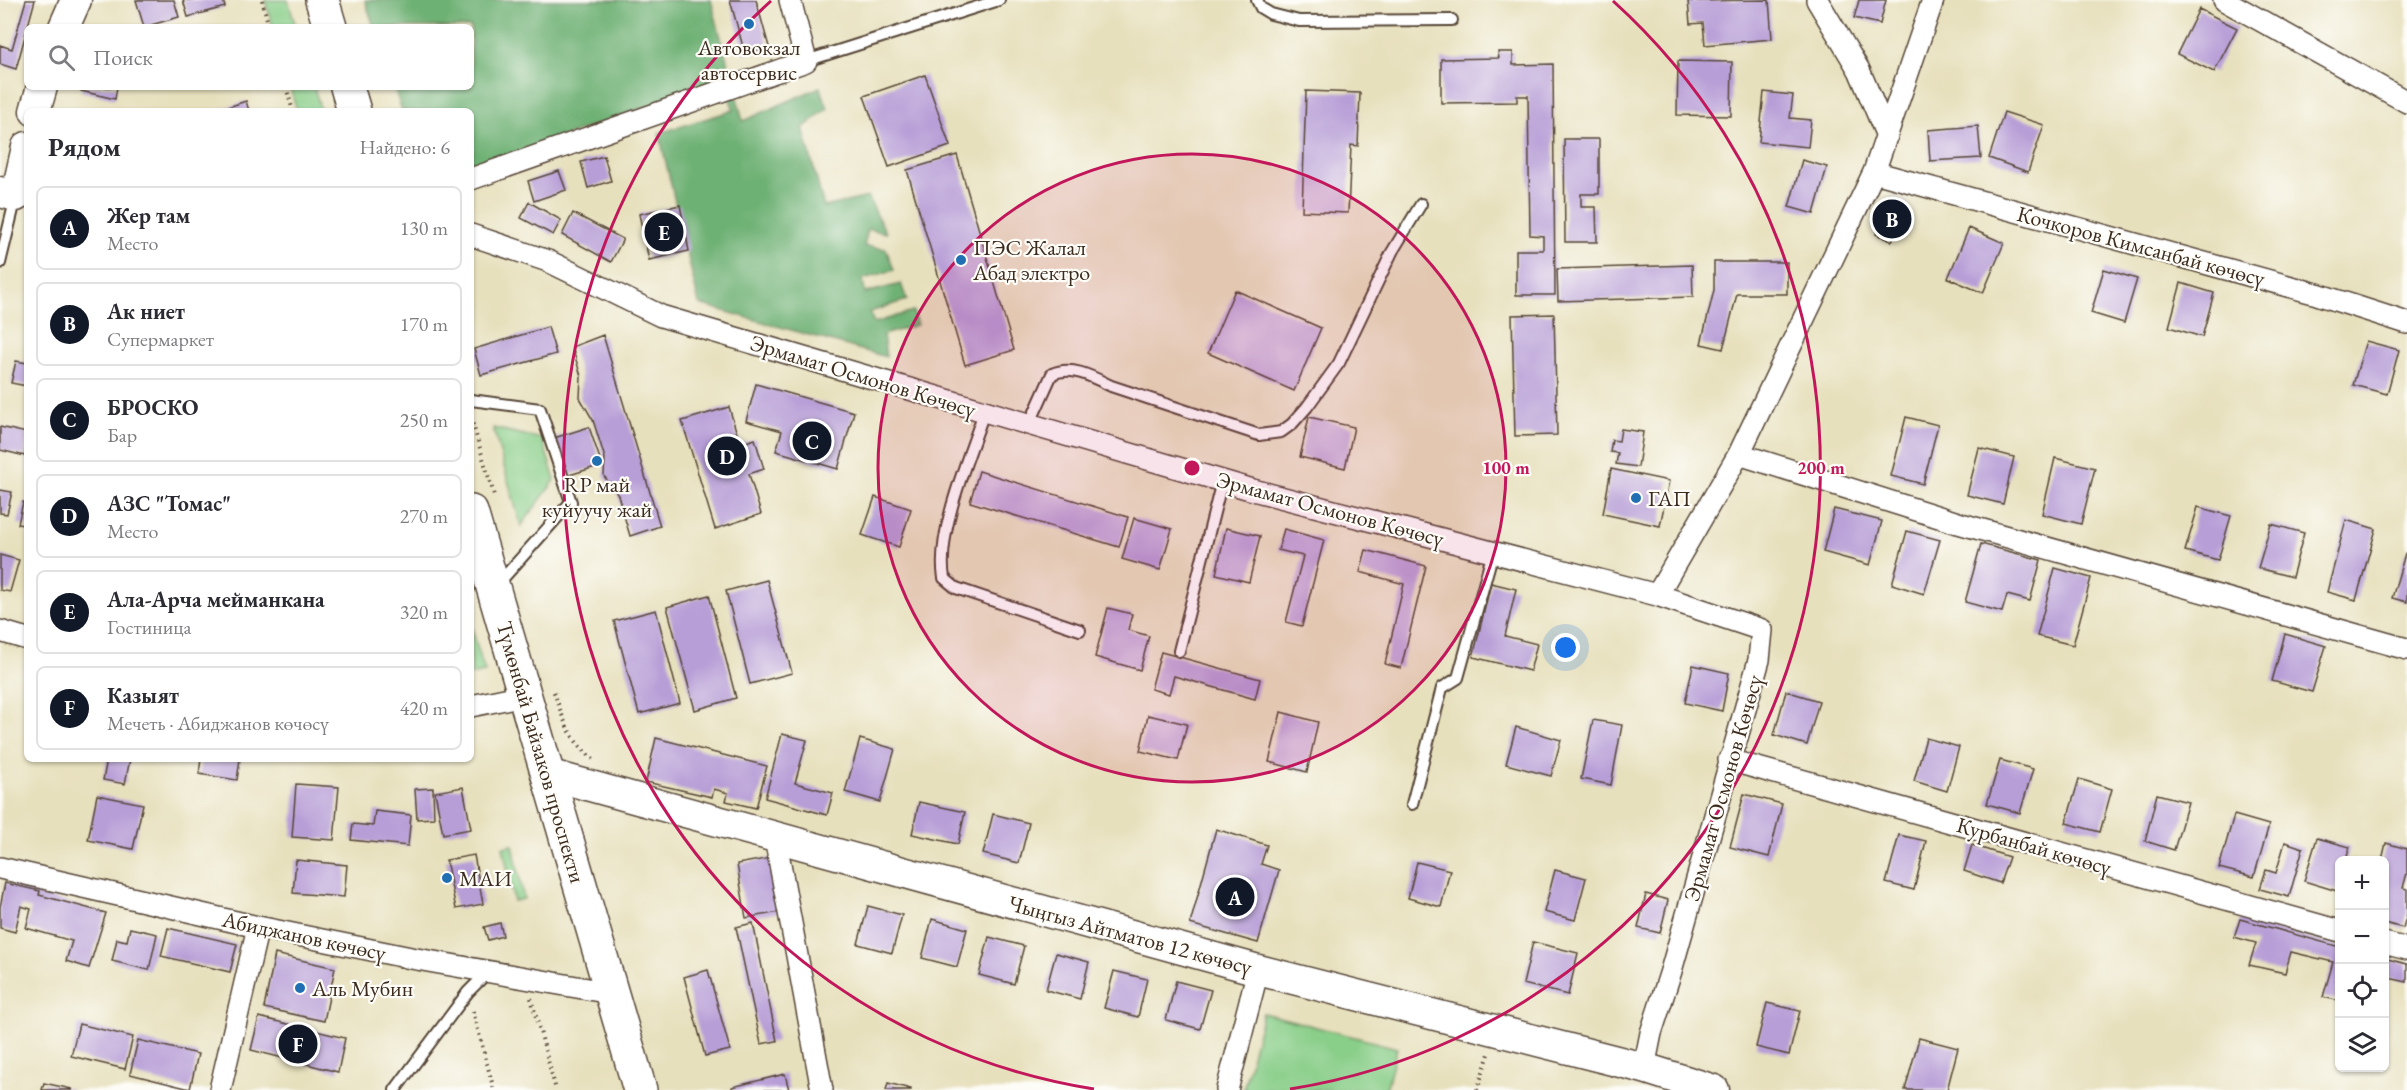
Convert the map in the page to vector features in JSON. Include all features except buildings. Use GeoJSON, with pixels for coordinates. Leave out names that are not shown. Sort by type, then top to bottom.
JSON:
{"type":"FeatureCollection","features":[{"type":"Feature","properties":{"kind":"highway"},"geometry":{"type":"LineString","coordinates":[[322,0],[329,24]]}},
{"type":"Feature","properties":{"kind":"highway"},"geometry":{"type":"LineString","coordinates":[[348,90],[353,108]]}},
{"type":"Feature","properties":{"kind":"highway","name":"Түмөнбай Байзаков проспекти"},"geometry":{"type":"LineString","coordinates":[[484,510],[494,589],[538,690],[547,774],[640,1090]]}},
{"type":"Feature","properties":{"kind":"main road"},"geometry":{"type":"LineString","coordinates":[[65,24],[76,0]]}},
{"type":"Feature","properties":{"kind":"main road"},"geometry":{"type":"LineString","coordinates":[[36,108],[41,90]]}},
{"type":"Feature","properties":{"kind":"main road"},"geometry":{"type":"LineString","coordinates":[[8,194],[24,154]]}},
{"type":"Feature","properties":{"kind":"main road","name":"Чыңгыз Айтматов 12 көчөсү"},"geometry":{"type":"LineString","coordinates":[[547,774],[1258,970],[1644,1068],[1702,1088]]}},
{"type":"Feature","properties":{"kind":"street"},"geometry":{"type":"LineString","coordinates":[[474,178],[806,61],[790,0]]}},
{"type":"Feature","properties":{"kind":"street"},"geometry":{"type":"LineString","coordinates":[[1817,0],[1859,70],[1887,136]]}},
{"type":"Feature","properties":{"kind":"street"},"geometry":{"type":"LineString","coordinates":[[1657,595],[1739,454],[1874,172],[1933,0]]}},
{"type":"Feature","properties":{"kind":"street"},"geometry":{"type":"LineString","coordinates":[[2224,0],[2407,102]]}},
{"type":"Feature","properties":{"kind":"street","name":"Кочкоров Кимсанбай көчөсү"},"geometry":{"type":"LineString","coordinates":[[1874,172],[2317,294],[2407,323]]}},
{"type":"Feature","properties":{"kind":"street","name":"Эрмамат Осмонов Көчөсү"},"geometry":{"type":"LineString","coordinates":[[474,236],[548,261],[661,316],[1222,481],[1657,595],[1762,630],[1759,660],[1671,971],[1651,1033],[1644,1068]]}},
{"type":"Feature","properties":{"kind":"street"},"geometry":{"type":"LineString","coordinates":[[1739,454],[1959,523],[2407,649]]}},
{"type":"Feature","properties":{"kind":"street"},"geometry":{"type":"LineString","coordinates":[[0,631],[24,638]]}},
{"type":"Feature","properties":{"kind":"street"},"geometry":{"type":"LineString","coordinates":[[474,705],[538,690]]}},
{"type":"Feature","properties":{"kind":"street","name":"Курбанбай көчөсү"},"geometry":{"type":"LineString","coordinates":[[1729,760],[2335,930]]}},
{"type":"Feature","properties":{"kind":"street"},"geometry":{"type":"LineString","coordinates":[[775,837],[822,1090]]}},
{"type":"Feature","properties":{"kind":"street","name":"Абиджанов көчөсү"},"geometry":{"type":"LineString","coordinates":[[0,868],[258,927],[611,993]]}},
{"type":"Feature","properties":{"kind":"street"},"geometry":{"type":"LineString","coordinates":[[220,1090],[258,927]]}},
{"type":"Feature","properties":{"kind":"street"},"geometry":{"type":"LineString","coordinates":[[2389,944],[2407,949]]}},
{"type":"Feature","properties":{"kind":"street"},"geometry":{"type":"LineString","coordinates":[[1227,1090],[1258,970]]}},
{"type":"Feature","properties":{"kind":"lane"},"geometry":{"type":"LineString","coordinates":[[806,61],[999,0]]}},
{"type":"Feature","properties":{"kind":"lane"},"geometry":{"type":"LineString","coordinates":[[1257,0],[1261,8],[1271,14],[1299,21],[1452,20]]}},
{"type":"Feature","properties":{"kind":"lane"},"geometry":{"type":"LineString","coordinates":[[0,263],[8,194]]}},
{"type":"Feature","properties":{"kind":"lane"},"geometry":{"type":"LineString","coordinates":[[1029,425],[1053,374],[1062,370],[1093,377],[1112,386],[1259,435],[1281,432],[1307,407],[1338,363],[1392,252],[1421,204]]}},
{"type":"Feature","properties":{"kind":"lane"},"geometry":{"type":"LineString","coordinates":[[474,400],[540,409],[571,502],[494,589]]}},
{"type":"Feature","properties":{"kind":"lane"},"geometry":{"type":"LineString","coordinates":[[984,412],[948,522],[942,564],[944,578],[956,588],[1080,630]]}},
{"type":"Feature","properties":{"kind":"lane"},"geometry":{"type":"LineString","coordinates":[[1179,651],[1222,481]]}},
{"type":"Feature","properties":{"kind":"lane"},"geometry":{"type":"LineString","coordinates":[[1412,804],[1442,688],[1458,678],[1492,552]]}},
{"type":"Feature","properties":{"kind":"lane"},"geometry":{"type":"LineString","coordinates":[[395,1090],[468,992],[488,971]]}},
{"type":"Feature","properties":{"kind":"path"},"geometry":{"type":"LineString","coordinates":[[262,0],[268,24]]}},
{"type":"Feature","properties":{"kind":"path"},"geometry":{"type":"LineString","coordinates":[[287,90],[292,108]]}},
{"type":"Feature","properties":{"kind":"path"},"geometry":{"type":"LineString","coordinates":[[474,438],[484,510]]}},
{"type":"Feature","properties":{"kind":"path"},"geometry":{"type":"LineString","coordinates":[[538,690],[579,748],[596,762]]}},
{"type":"Feature","properties":{"kind":"path"},"geometry":{"type":"LineString","coordinates":[[528,986],[556,1090]]}},
{"type":"Feature","properties":{"kind":"path"},"geometry":{"type":"LineString","coordinates":[[468,992],[494,1090]]}},
{"type":"Feature","properties":{"kind":"path"},"geometry":{"type":"LineString","coordinates":[[1477,1090],[1498,1031]]}},
{"type":"Feature","properties":{"kind":"green space"},"geometry":{"type":"Polygon","coordinates":[[[265,0],[288,0],[295,24],[272,24],[265,0]]]}},
{"type":"Feature","properties":{"kind":"green space"},"geometry":{"type":"Polygon","coordinates":[[[365,0],[711,0],[743,121],[820,87],[828,108],[803,128],[824,207],[868,197],[886,233],[868,229],[864,246],[886,249],[894,270],[863,279],[865,293],[901,284],[907,300],[870,312],[874,323],[913,311],[917,325],[883,335],[886,357],[699,304],[659,133],[734,110],[722,79],[474,169],[474,108],[401,108],[395,90],[474,90],[474,24],[373,24],[365,0]]]}},
{"type":"Feature","properties":{"kind":"green space"},"geometry":{"type":"Polygon","coordinates":[[[291,90],[315,90],[320,108],[296,108],[291,90]]]}},
{"type":"Feature","properties":{"kind":"green space"},"geometry":{"type":"Polygon","coordinates":[[[493,428],[542,439],[555,480],[521,526],[493,428]]]}},
{"type":"Feature","properties":{"kind":"green space"},"geometry":{"type":"Polygon","coordinates":[[[474,636],[485,672],[474,674],[474,636]]]}},
{"type":"Feature","properties":{"kind":"green space"},"geometry":{"type":"Polygon","coordinates":[[[513,845],[524,899],[514,901],[503,847],[513,845]]]}},
{"type":"Feature","properties":{"kind":"green space"},"geometry":{"type":"Polygon","coordinates":[[[1263,1013],[1397,1048],[1386,1090],[1243,1090],[1263,1013]]]}},
{"type":"Feature","properties":{"kind":"place","name":"Автовокзал автосервис"},"geometry":{"type":"Point","coordinates":[749,24]}},
{"type":"Feature","properties":{"kind":"place","name":"Ак ниет"},"geometry":{"type":"Point","coordinates":[1892,219]}},
{"type":"Feature","properties":{"kind":"place","name":"Ала-Арча мейманкана"},"geometry":{"type":"Point","coordinates":[664,232]}},
{"type":"Feature","properties":{"kind":"place","name":"ПЭС Жалал Абад электро"},"geometry":{"type":"Point","coordinates":[961,260]}},
{"type":"Feature","properties":{"kind":"place","name":"БРОСКО"},"geometry":{"type":"Point","coordinates":[812,441]}},
{"type":"Feature","properties":{"kind":"place","name":"АЗС \"Томас\""},"geometry":{"type":"Point","coordinates":[727,456]}},
{"type":"Feature","properties":{"kind":"place","name":"RP май куйуучу жай"},"geometry":{"type":"Point","coordinates":[597,461]}},
{"type":"Feature","properties":{"kind":"place","name":"ГАП"},"geometry":{"type":"Point","coordinates":[1636,498]}},
{"type":"Feature","properties":{"kind":"place","name":"МАИ"},"geometry":{"type":"Point","coordinates":[447,878]}},
{"type":"Feature","properties":{"kind":"place","name":"Жер там"},"geometry":{"type":"Point","coordinates":[1235,897]}},
{"type":"Feature","properties":{"kind":"place","name":"Аль Мубин"},"geometry":{"type":"Point","coordinates":[300,988]}},
{"type":"Feature","properties":{"kind":"place","name":"Казыят"},"geometry":{"type":"Point","coordinates":[298,1044]}}]}
